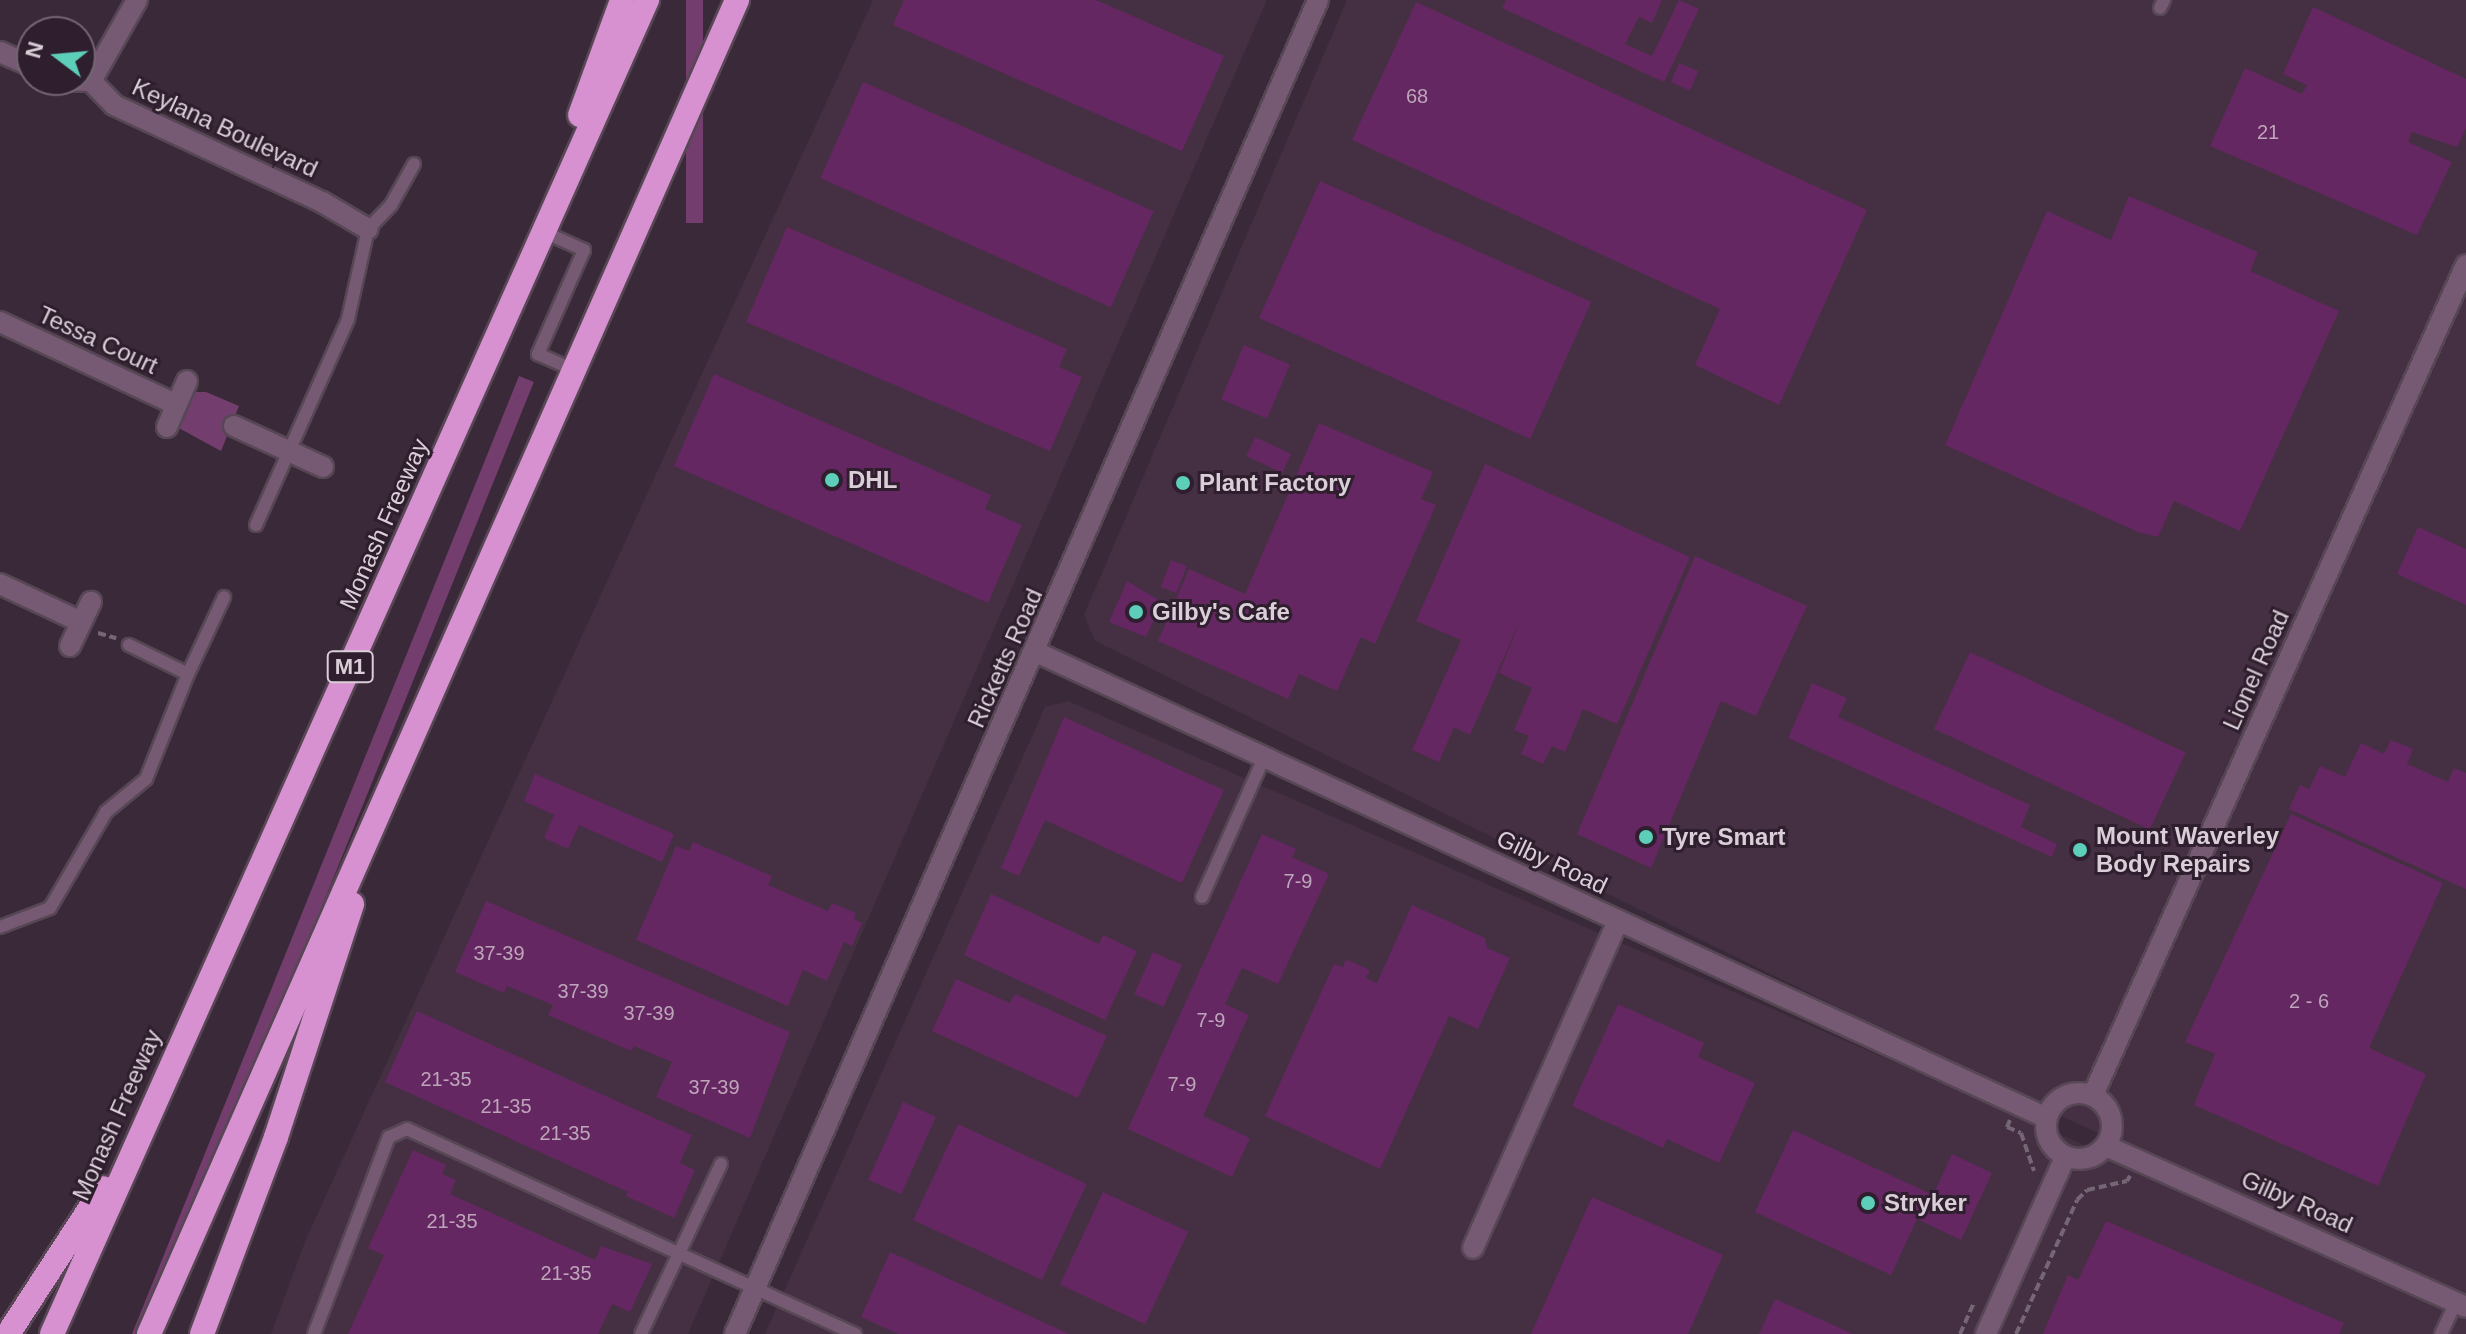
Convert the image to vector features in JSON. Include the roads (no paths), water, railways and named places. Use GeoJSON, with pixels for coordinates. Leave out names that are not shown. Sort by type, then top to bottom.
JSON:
{"type":"FeatureCollection","features":[{"type":"Feature","properties":{"kind":"highway"},"geometry":{"type":"LineString","coordinates":[[512,306],[622,0]]}},
{"type":"Feature","properties":{"kind":"highway","name":"Monash Freeway"},"geometry":{"type":"LineString","coordinates":[[52,1334],[647,0]]}},
{"type":"Feature","properties":{"kind":"highway"},"geometry":{"type":"LineString","coordinates":[[149,1334],[737,0]]}},
{"type":"Feature","properties":{"kind":"highway"},"geometry":{"type":"LineString","coordinates":[[574,370],[754,0]]}},
{"type":"Feature","properties":{"kind":"highway"},"geometry":{"type":"LineString","coordinates":[[202,1334],[276,1137],[391,784]]}},
{"type":"Feature","properties":{"kind":"highway"},"geometry":{"type":"LineString","coordinates":[[8,1334],[141,1130]]}},
{"type":"Feature","properties":{"kind":"street"},"geometry":{"type":"LineString","coordinates":[[96,72],[137,0]]}},
{"type":"Feature","properties":{"kind":"street","name":"Ricketts Road"},"geometry":{"type":"LineString","coordinates":[[735,1334],[1036,652],[1318,0]]}},
{"type":"Feature","properties":{"kind":"street","name":"Keylana Boulevard"},"geometry":{"type":"LineString","coordinates":[[96,86],[114,105],[322,202],[368,229]]}},
{"type":"Feature","properties":{"kind":"street","name":"Lionel Road"},"geometry":{"type":"LineString","coordinates":[[2093,1095],[2466,265]]}},
{"type":"Feature","properties":{"kind":"street","name":"Tessa Court"},"geometry":{"type":"LineString","coordinates":[[0,322],[175,404]]}},
{"type":"Feature","properties":{"kind":"street","name":"Tessa Court"},"geometry":{"type":"LineString","coordinates":[[167,427],[187,381]]}},
{"type":"Feature","properties":{"kind":"street"},"geometry":{"type":"LineString","coordinates":[[234,426],[323,467]]}},
{"type":"Feature","properties":{"kind":"street"},"geometry":{"type":"LineString","coordinates":[[0,584],[79,621]]}},
{"type":"Feature","properties":{"kind":"street"},"geometry":{"type":"LineString","coordinates":[[70,646],[79,621],[91,602]]}},
{"type":"Feature","properties":{"kind":"street","name":"Gilby Road"},"geometry":{"type":"LineString","coordinates":[[1036,652],[2047,1118]]}},
{"type":"Feature","properties":{"kind":"street"},"geometry":{"type":"LineString","coordinates":[[1473,1248],[1618,921]]}},
{"type":"Feature","properties":{"kind":"street"},"geometry":{"type":"LineString","coordinates":[[2081,1093],[2093,1095],[2113,1122],[2106,1146],[2088,1159],[2065,1157],[2049,1141],[2047,1118],[2059,1099],[2081,1093]]}},
{"type":"Feature","properties":{"kind":"street","name":"Gilby Road"},"geometry":{"type":"LineString","coordinates":[[2106,1146],[2461,1305]]}},
{"type":"Feature","properties":{"kind":"street"},"geometry":{"type":"LineString","coordinates":[[1986,1334],[2065,1157]]}},
{"type":"Feature","properties":{"kind":"lane"},"geometry":{"type":"LineString","coordinates":[[256,525],[348,319],[368,229],[391,205],[414,164]]}},
{"type":"Feature","properties":{"kind":"lane"},"geometry":{"type":"LineString","coordinates":[[544,232],[584,250],[538,354],[574,370]]}},
{"type":"Feature","properties":{"kind":"lane"},"geometry":{"type":"LineString","coordinates":[[0,927],[50,908],[106,812],[146,779],[188,674],[224,597]]}},
{"type":"Feature","properties":{"kind":"lane"},"geometry":{"type":"LineString","coordinates":[[129,645],[188,674]]}},
{"type":"Feature","properties":{"kind":"lane"},"geometry":{"type":"LineString","coordinates":[[1202,897],[1264,758]]}},
{"type":"Feature","properties":{"kind":"lane"},"geometry":{"type":"LineString","coordinates":[[314,1334],[389,1137],[407,1129],[855,1334]]}},
{"type":"Feature","properties":{"kind":"lane"},"geometry":{"type":"LineString","coordinates":[[641,1334],[721,1164]]}},
{"type":"Feature","properties":{"kind":"lane"},"geometry":{"type":"LineString","coordinates":[[2441,1334],[2461,1305]]}},
{"type":"Feature","properties":{"kind":"place","name":"DHL"},"geometry":{"type":"Point","coordinates":[832,480]}},
{"type":"Feature","properties":{"kind":"place","name":"Plant Factory"},"geometry":{"type":"Point","coordinates":[1183,483]}},
{"type":"Feature","properties":{"kind":"place","name":"Gilby's Cafe"},"geometry":{"type":"Point","coordinates":[1136,612]}},
{"type":"Feature","properties":{"kind":"place","name":"Tyre Smart"},"geometry":{"type":"Point","coordinates":[1646,837]}},
{"type":"Feature","properties":{"kind":"place","name":"Mount Waverley Body Repairs"},"geometry":{"type":"Point","coordinates":[2080,850]}},
{"type":"Feature","properties":{"kind":"place","name":"Stryker"},"geometry":{"type":"Point","coordinates":[1868,1203]}}]}
